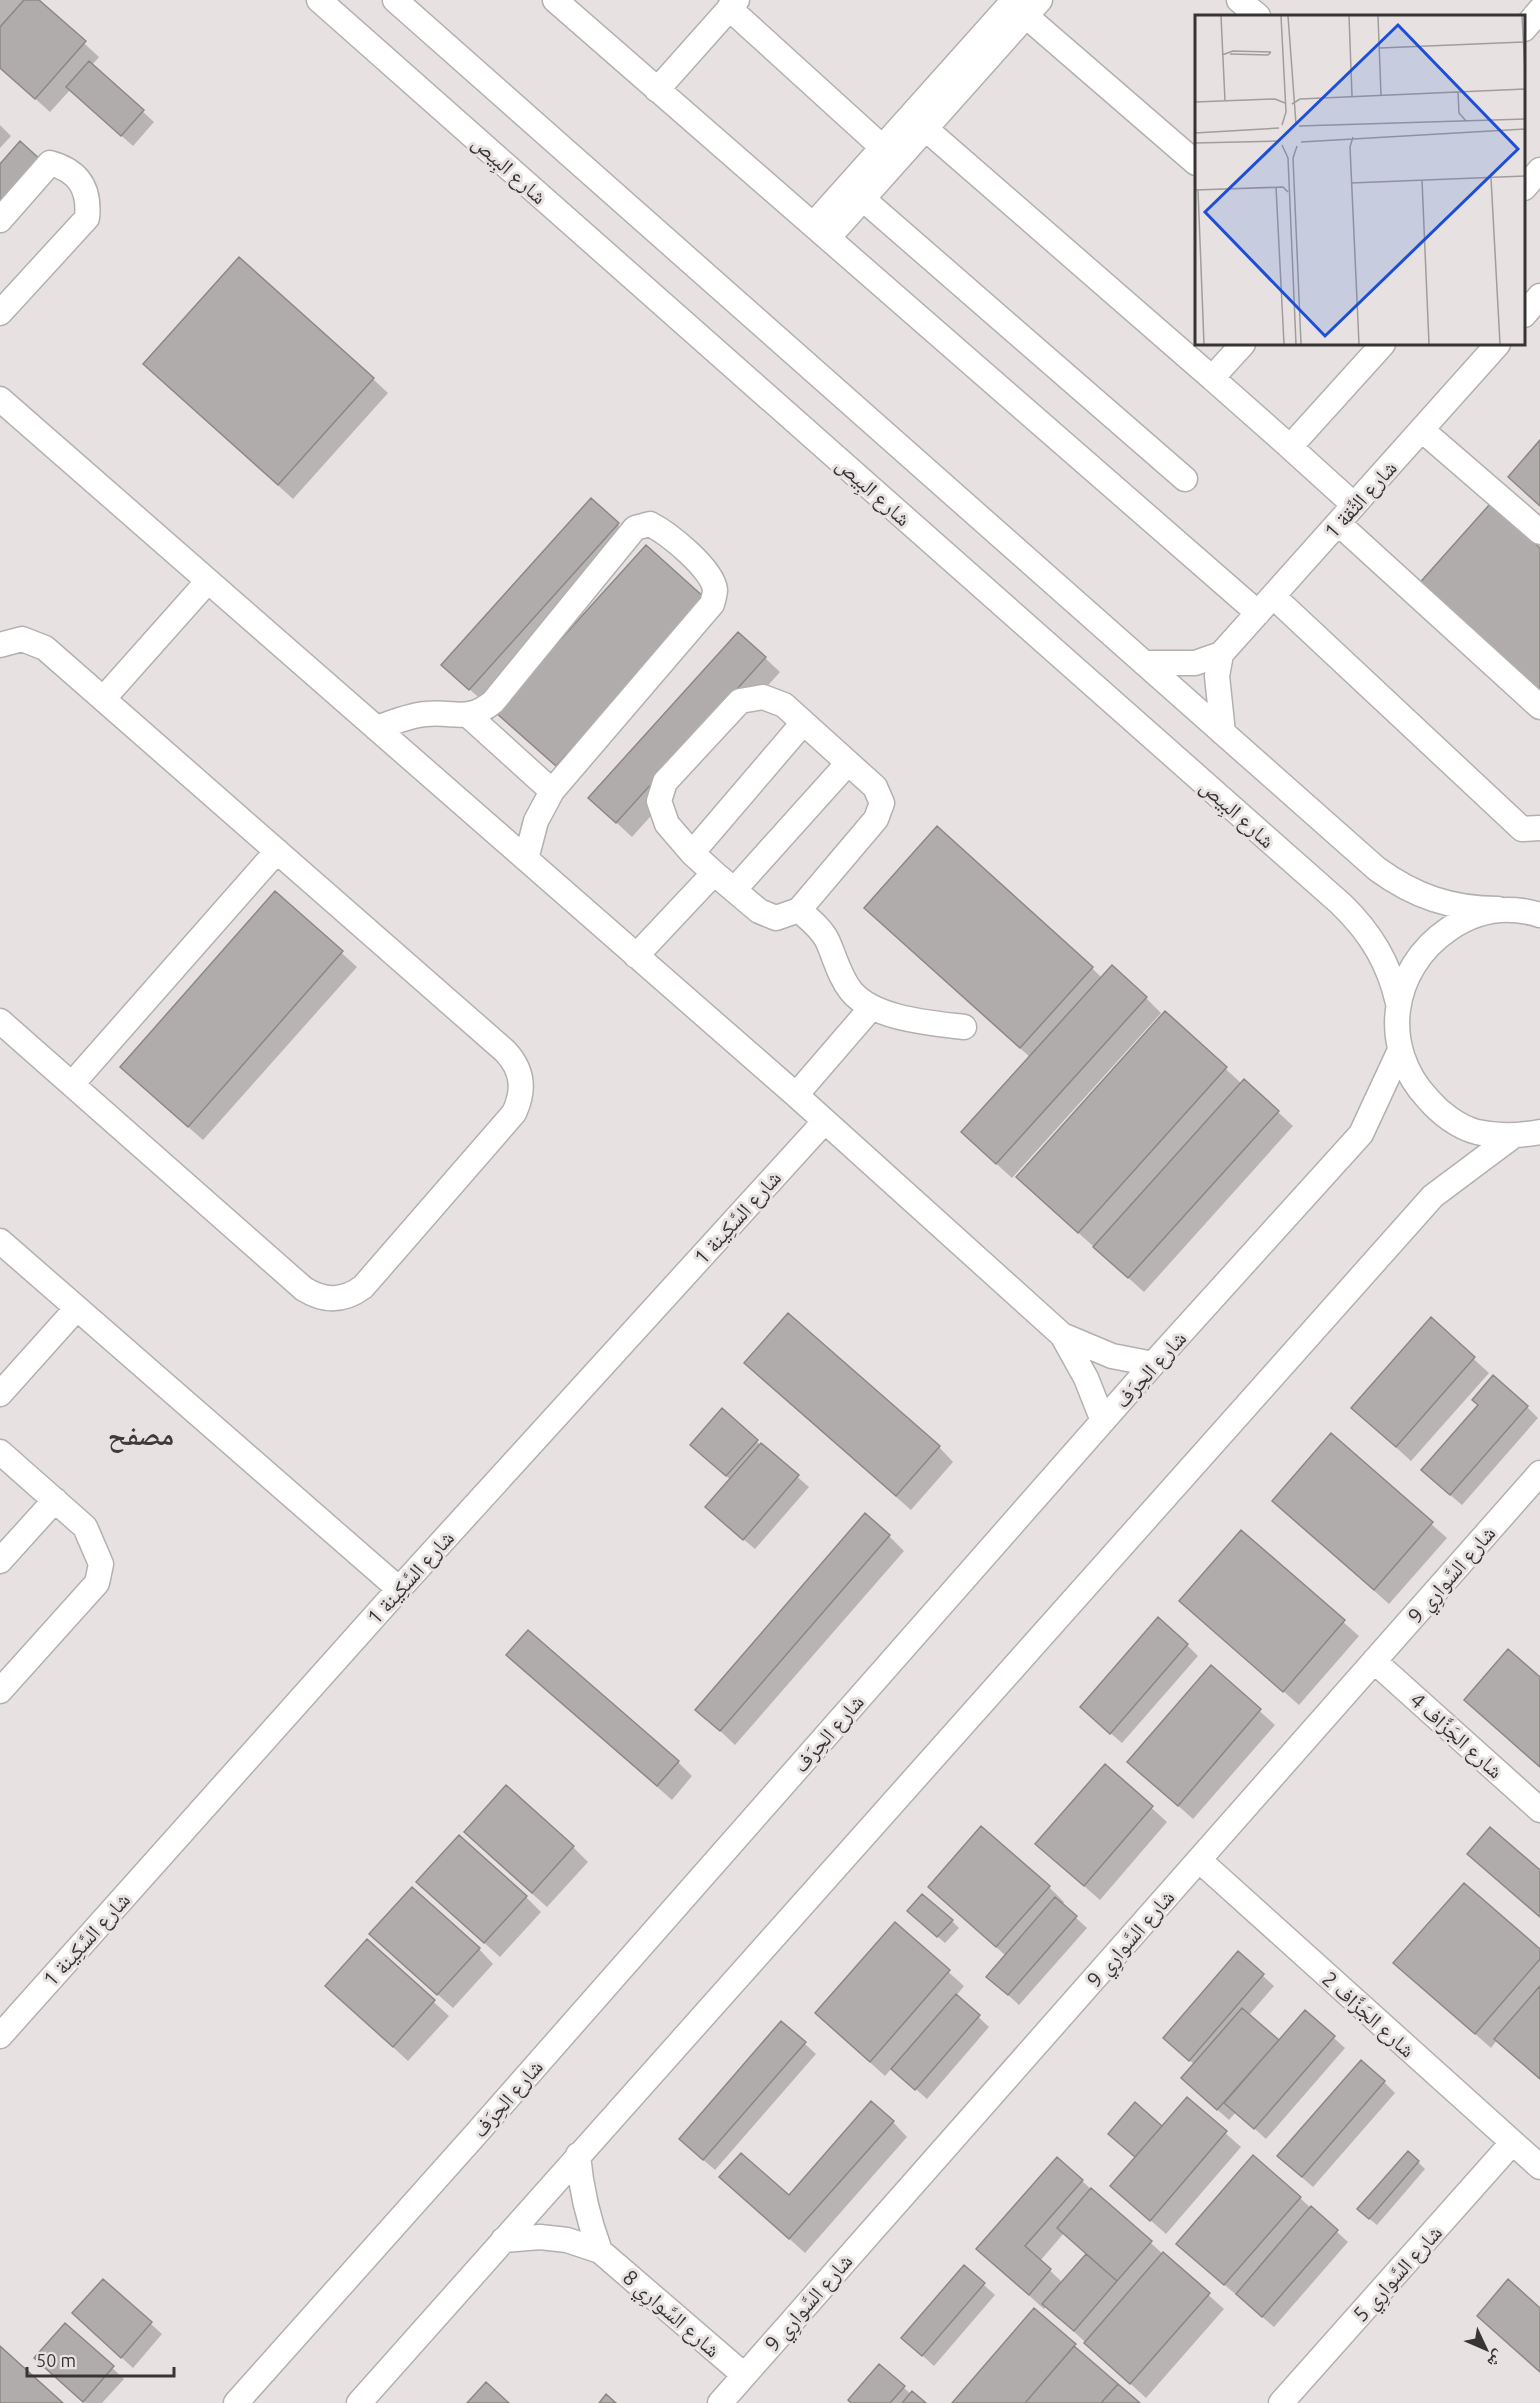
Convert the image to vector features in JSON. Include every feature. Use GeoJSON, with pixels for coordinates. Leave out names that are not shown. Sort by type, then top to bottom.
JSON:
{"type":"FeatureCollection","features":[{"type":"Feature","properties":{"kind":"street","name":"شارع البِيص"},"geometry":{"type":"LineString","coordinates":[[319,0],[1341,904],[1367,931],[1378,948],[1394,984],[1398,1003]]}},
{"type":"Feature","properties":{"kind":"street"},"geometry":{"type":"LineString","coordinates":[[395,0],[1377,869],[1394,882],[1433,901],[1476,909],[1519,909],[1539,914]]}},
{"type":"Feature","properties":{"kind":"street"},"geometry":{"type":"LineString","coordinates":[[555,0],[820,232],[1266,605],[1522,829],[1540,828]]}},
{"type":"Feature","properties":{"kind":"street"},"geometry":{"type":"LineString","coordinates":[[1239,0],[1257,15]]}},
{"type":"Feature","properties":{"kind":"street"},"geometry":{"type":"LineString","coordinates":[[657,90],[733,4],[883,148]]}},
{"type":"Feature","properties":{"kind":"street"},"geometry":{"type":"LineString","coordinates":[[820,232],[883,148],[1027,5]]}},
{"type":"Feature","properties":{"kind":"street"},"geometry":{"type":"LineString","coordinates":[[820,232],[863,199],[927,129],[1027,5]]}},
{"type":"Feature","properties":{"kind":"street"},"geometry":{"type":"LineString","coordinates":[[1027,5],[1195,161]]}},
{"type":"Feature","properties":{"kind":"street"},"geometry":{"type":"LineString","coordinates":[[1525,28],[1540,11]]}},
{"type":"Feature","properties":{"kind":"street"},"geometry":{"type":"LineString","coordinates":[[927,129],[1290,447],[1346,514],[1540,707]]}},
{"type":"Feature","properties":{"kind":"street"},"geometry":{"type":"LineString","coordinates":[[0,220],[50,163],[62,166],[85,188],[89,200],[87,218],[0,313]]}},
{"type":"Feature","properties":{"kind":"street"},"geometry":{"type":"LineString","coordinates":[[1525,187],[1540,170]]}},
{"type":"Feature","properties":{"kind":"street"},"geometry":{"type":"LineString","coordinates":[[863,199],[1185,479]]}},
{"type":"Feature","properties":{"kind":"street"},"geometry":{"type":"LineString","coordinates":[[1525,314],[1540,296]]}},
{"type":"Feature","properties":{"kind":"street"},"geometry":{"type":"LineString","coordinates":[[1212,378],[1242,345]]}},
{"type":"Feature","properties":{"kind":"street"},"geometry":{"type":"LineString","coordinates":[[1290,447],[1382,345]]}},
{"type":"Feature","properties":{"kind":"street","name":"شارع الثِّقة 1"},"geometry":{"type":"LineString","coordinates":[[1221,654],[1497,345]]}},
{"type":"Feature","properties":{"kind":"street"},"geometry":{"type":"LineString","coordinates":[[0,399],[796,1095],[1062,1335],[1086,1378],[1103,1421]]}},
{"type":"Feature","properties":{"kind":"street"},"geometry":{"type":"LineString","coordinates":[[1422,430],[1540,531]]}},
{"type":"Feature","properties":{"kind":"street"},"geometry":{"type":"LineString","coordinates":[[376,728],[424,714],[469,716],[484,709],[493,702],[635,528],[650,524],[665,531],[708,573],[715,589],[712,604],[552,791],[536,821],[526,859]]}},
{"type":"Feature","properties":{"kind":"street"},"geometry":{"type":"LineString","coordinates":[[104,698],[208,581]]}},
{"type":"Feature","properties":{"kind":"street"},"geometry":{"type":"LineString","coordinates":[[0,645],[22,639],[45,648],[104,698],[505,1051],[518,1070],[522,1092],[514,1113],[363,1287],[345,1298],[324,1298],[304,1289],[0,1021]]}},
{"type":"Feature","properties":{"kind":"street"},"geometry":{"type":"LineString","coordinates":[[1144,663],[1195,663],[1221,654],[1217,676],[1223,733]]}},
{"type":"Feature","properties":{"kind":"street"},"geometry":{"type":"LineString","coordinates":[[763,697],[784,705],[848,763],[875,787],[882,803],[876,819],[799,909],[776,918],[759,911],[692,853],[667,824],[659,801],[665,782],[740,700],[763,697]]}},
{"type":"Feature","properties":{"kind":"street"},"geometry":{"type":"LineString","coordinates":[[469,716],[552,791]]}},
{"type":"Feature","properties":{"kind":"street"},"geometry":{"type":"LineString","coordinates":[[692,853],[803,723]]}},
{"type":"Feature","properties":{"kind":"street"},"geometry":{"type":"LineString","coordinates":[[734,890],[848,763]]}},
{"type":"Feature","properties":{"kind":"street"},"geometry":{"type":"LineString","coordinates":[[72,1084],[277,851]]}},
{"type":"Feature","properties":{"kind":"street"},"geometry":{"type":"LineString","coordinates":[[636,956],[714,873]]}},
{"type":"Feature","properties":{"kind":"street"},"geometry":{"type":"LineString","coordinates":[[799,909],[816,924],[827,940],[834,961],[851,991],[871,1008],[922,1022],[964,1027]]}},
{"type":"Feature","properties":{"kind":"street"},"geometry":{"type":"LineString","coordinates":[[1498,909],[1463,919],[1432,940],[1410,969],[1398,1003],[1396,1027],[1400,1050],[1415,1085],[1441,1114],[1474,1131],[1512,1137],[1540,1132]]}},
{"type":"Feature","properties":{"kind":"street"},"geometry":{"type":"LineString","coordinates":[[796,1095],[871,1008]]}},
{"type":"Feature","properties":{"kind":"street","name":"شارع الحِرَف"},"geometry":{"type":"LineString","coordinates":[[236,2403],[475,2135],[1153,1364],[1361,1134],[1400,1050]]}},
{"type":"Feature","properties":{"kind":"street","name":"شارع السَّكِينة 1"},"geometry":{"type":"LineString","coordinates":[[0,2036],[399,1589],[825,1121]]}},
{"type":"Feature","properties":{"kind":"street"},"geometry":{"type":"LineString","coordinates":[[359,2403],[1433,1196],[1512,1137]]}},
{"type":"Feature","properties":{"kind":"street"},"geometry":{"type":"LineString","coordinates":[[0,1241],[399,1589]]}},
{"type":"Feature","properties":{"kind":"street"},"geometry":{"type":"LineString","coordinates":[[0,1394],[77,1308]]}},
{"type":"Feature","properties":{"kind":"street"},"geometry":{"type":"LineString","coordinates":[[1062,1335],[1112,1356],[1153,1364]]}},
{"type":"Feature","properties":{"kind":"street"},"geometry":{"type":"LineString","coordinates":[[0,1452],[85,1527],[101,1564],[98,1583],[0,1691]]}},
{"type":"Feature","properties":{"kind":"street","name":"شارع السَّوارِي 9"},"geometry":{"type":"LineString","coordinates":[[720,2403],[1540,1473]]}},
{"type":"Feature","properties":{"kind":"street"},"geometry":{"type":"LineString","coordinates":[[0,1561],[55,1500]]}},
{"type":"Feature","properties":{"kind":"street","name":"شارع الجَزَّاف 4"},"geometry":{"type":"LineString","coordinates":[[1374,1661],[1540,1810]]}},
{"type":"Feature","properties":{"kind":"street","name":"شارع الجَزَّاف 2"},"geometry":{"type":"LineString","coordinates":[[1199,1860],[1540,2167]]}},
{"type":"Feature","properties":{"kind":"street","name":"شارع السَّوارِي 5"},"geometry":{"type":"LineString","coordinates":[[1281,2403],[1512,2143]]}},
{"type":"Feature","properties":{"kind":"street","name":"شارع السَّوارِي 8"},"geometry":{"type":"LineString","coordinates":[[578,2155],[586,2215],[600,2251]]}},
{"type":"Feature","properties":{"kind":"street","name":"شارع السَّوارِي 8"},"geometry":{"type":"LineString","coordinates":[[503,2240],[540,2237],[567,2240],[600,2251],[744,2375]]}},
{"type":"Feature","properties":{"kind":"building"},"geometry":{"type":"Polygon","coordinates":[[[24,0],[39,0],[86,41],[35,99],[0,68],[0,27],[24,0]]]}},
{"type":"Feature","properties":{"kind":"building"},"geometry":{"type":"Polygon","coordinates":[[[89,61],[144,110],[121,136],[66,87],[89,61]]]}},
{"type":"Feature","properties":{"kind":"building"},"geometry":{"type":"Polygon","coordinates":[[[20,141],[43,162],[0,210],[0,164],[20,141]]]}},
{"type":"Feature","properties":{"kind":"building"},"geometry":{"type":"Polygon","coordinates":[[[239,257],[374,378],[278,485],[143,364],[239,257]]]}},
{"type":"Feature","properties":{"kind":"building"},"geometry":{"type":"Polygon","coordinates":[[[1540,440],[1540,506],[1508,477],[1540,440]]]}},
{"type":"Feature","properties":{"kind":"building"},"geometry":{"type":"Polygon","coordinates":[[[591,498],[619,523],[469,690],[441,665],[591,498]]]}},
{"type":"Feature","properties":{"kind":"building"},"geometry":{"type":"Polygon","coordinates":[[[1490,504],[1540,548],[1540,696],[1416,587],[1490,504]]]}},
{"type":"Feature","properties":{"kind":"building"},"geometry":{"type":"Polygon","coordinates":[[[646,545],[706,599],[556,766],[495,712],[646,545]]]}},
{"type":"Feature","properties":{"kind":"building"},"geometry":{"type":"Polygon","coordinates":[[[738,632],[766,657],[616,823],[588,798],[738,632]]]}},
{"type":"Feature","properties":{"kind":"building"},"geometry":{"type":"Polygon","coordinates":[[[937,826],[1093,967],[1020,1048],[864,908],[937,826]]]}},
{"type":"Feature","properties":{"kind":"building"},"geometry":{"type":"Polygon","coordinates":[[[275,891],[343,951],[188,1127],[120,1067],[275,891]]]}},
{"type":"Feature","properties":{"kind":"building"},"geometry":{"type":"Polygon","coordinates":[[[1112,965],[1147,997],[996,1164],[961,1132],[1112,965]]]}},
{"type":"Feature","properties":{"kind":"building"},"geometry":{"type":"Polygon","coordinates":[[[1165,1011],[1227,1067],[1078,1233],[1016,1177],[1165,1011]]]}},
{"type":"Feature","properties":{"kind":"building"},"geometry":{"type":"Polygon","coordinates":[[[1244,1079],[1279,1111],[1128,1278],[1093,1247],[1244,1079]]]}},
{"type":"Feature","properties":{"kind":"building"},"geometry":{"type":"Polygon","coordinates":[[[788,1313],[940,1446],[896,1496],[744,1363],[788,1313]]]}},
{"type":"Feature","properties":{"kind":"building"},"geometry":{"type":"Polygon","coordinates":[[[1431,1317],[1475,1357],[1396,1447],[1351,1408],[1431,1317]]]}},
{"type":"Feature","properties":{"kind":"building"},"geometry":{"type":"Polygon","coordinates":[[[1493,1375],[1528,1406],[1450,1495],[1421,1470],[1478,1405],[1472,1400],[1493,1375]]]}},
{"type":"Feature","properties":{"kind":"building"},"geometry":{"type":"Polygon","coordinates":[[[722,1408],[758,1440],[726,1476],[690,1445],[722,1408]]]}},
{"type":"Feature","properties":{"kind":"building"},"geometry":{"type":"Polygon","coordinates":[[[1331,1433],[1433,1522],[1374,1590],[1272,1501],[1331,1433]]]}},
{"type":"Feature","properties":{"kind":"building"},"geometry":{"type":"Polygon","coordinates":[[[761,1443],[799,1475],[743,1540],[705,1507],[761,1443]]]}},
{"type":"Feature","properties":{"kind":"building"},"geometry":{"type":"Polygon","coordinates":[[[865,1513],[890,1535],[720,1731],[695,1710],[865,1513]]]}},
{"type":"Feature","properties":{"kind":"building"},"geometry":{"type":"Polygon","coordinates":[[[1241,1530],[1345,1620],[1283,1692],[1179,1601],[1241,1530]]]}},
{"type":"Feature","properties":{"kind":"building"},"geometry":{"type":"Polygon","coordinates":[[[1158,1617],[1188,1644],[1110,1734],[1080,1707],[1158,1617]]]}},
{"type":"Feature","properties":{"kind":"building"},"geometry":{"type":"Polygon","coordinates":[[[528,1630],[679,1761],[657,1786],[506,1655],[528,1630]]]}},
{"type":"Feature","properties":{"kind":"building"},"geometry":{"type":"Polygon","coordinates":[[[1508,1649],[1540,1677],[1540,1767],[1464,1700],[1508,1649]]]}},
{"type":"Feature","properties":{"kind":"building"},"geometry":{"type":"Polygon","coordinates":[[[1211,1665],[1261,1709],[1178,1806],[1127,1762],[1211,1665]]]}},
{"type":"Feature","properties":{"kind":"building"},"geometry":{"type":"Polygon","coordinates":[[[1105,1764],[1153,1806],[1084,1886],[1035,1844],[1105,1764]]]}},
{"type":"Feature","properties":{"kind":"building"},"geometry":{"type":"Polygon","coordinates":[[[506,1785],[574,1846],[532,1893],[464,1832],[506,1785]]]}},
{"type":"Feature","properties":{"kind":"building"},"geometry":{"type":"Polygon","coordinates":[[[981,1826],[1050,1886],[996,1947],[928,1887],[981,1826]]]}},
{"type":"Feature","properties":{"kind":"building"},"geometry":{"type":"Polygon","coordinates":[[[1490,1827],[1540,1870],[1540,1917],[1467,1854],[1490,1827]]]}},
{"type":"Feature","properties":{"kind":"building"},"geometry":{"type":"Polygon","coordinates":[[[459,1835],[527,1896],[484,1943],[416,1882],[459,1835]]]}},
{"type":"Feature","properties":{"kind":"building"},"geometry":{"type":"Polygon","coordinates":[[[1464,1883],[1540,1949],[1540,1959],[1475,2034],[1393,1963],[1464,1883]]]}},
{"type":"Feature","properties":{"kind":"building"},"geometry":{"type":"Polygon","coordinates":[[[412,1887],[480,1948],[437,1995],[369,1934],[412,1887]]]}},
{"type":"Feature","properties":{"kind":"building"},"geometry":{"type":"Polygon","coordinates":[[[922,1894],[953,1920],[937,1937],[907,1911],[922,1894]]]}},
{"type":"Feature","properties":{"kind":"building"},"geometry":{"type":"Polygon","coordinates":[[[1055,1897],[1077,1916],[1008,1995],[986,1977],[1055,1897]]]}},
{"type":"Feature","properties":{"kind":"building"},"geometry":{"type":"Polygon","coordinates":[[[895,1922],[950,1970],[870,2062],[815,2013],[895,1922]]]}},
{"type":"Feature","properties":{"kind":"building"},"geometry":{"type":"Polygon","coordinates":[[[367,1939],[435,2000],[393,2047],[325,1986],[367,1939]]]}},
{"type":"Feature","properties":{"kind":"building"},"geometry":{"type":"Polygon","coordinates":[[[1238,1951],[1264,1974],[1189,2061],[1163,2038],[1238,1951]]]}},
{"type":"Feature","properties":{"kind":"building"},"geometry":{"type":"Polygon","coordinates":[[[1540,1986],[1540,2079],[1494,2039],[1540,1986]]]}},
{"type":"Feature","properties":{"kind":"building"},"geometry":{"type":"Polygon","coordinates":[[[956,1994],[980,2015],[915,2090],[891,2069],[956,1994]]]}},
{"type":"Feature","properties":{"kind":"building"},"geometry":{"type":"Polygon","coordinates":[[[1242,2008],[1279,2040],[1217,2110],[1181,2078],[1242,2008]]]}},
{"type":"Feature","properties":{"kind":"building"},"geometry":{"type":"Polygon","coordinates":[[[1305,2010],[1335,2036],[1254,2129],[1224,2103],[1305,2010]]]}},
{"type":"Feature","properties":{"kind":"building"},"geometry":{"type":"Polygon","coordinates":[[[781,2021],[806,2042],[703,2160],[679,2139],[781,2021]]]}},
{"type":"Feature","properties":{"kind":"building"},"geometry":{"type":"Polygon","coordinates":[[[1361,2060],[1385,2081],[1302,2177],[1277,2156],[1361,2060]]]}},
{"type":"Feature","properties":{"kind":"building"},"geometry":{"type":"Polygon","coordinates":[[[1187,2097],[1227,2131],[1150,2221],[1110,2186],[1187,2097]]]}},
{"type":"Feature","properties":{"kind":"building"},"geometry":{"type":"Polygon","coordinates":[[[871,2101],[894,2121],[789,2239],[719,2177],[741,2153],[789,2195],[871,2101]]]}},
{"type":"Feature","properties":{"kind":"building"},"geometry":{"type":"Polygon","coordinates":[[[1135,2102],[1162,2126],[1135,2157],[1108,2134],[1135,2102]]]}},
{"type":"Feature","properties":{"kind":"building"},"geometry":{"type":"Polygon","coordinates":[[[1408,2151],[1419,2161],[1369,2219],[1357,2209],[1408,2151]]]}},
{"type":"Feature","properties":{"kind":"building"},"geometry":{"type":"Polygon","coordinates":[[[1253,2155],[1301,2197],[1224,2285],[1176,2244],[1253,2155]]]}},
{"type":"Feature","properties":{"kind":"building"},"geometry":{"type":"Polygon","coordinates":[[[1057,2157],[1083,2180],[1025,2246],[1051,2269],[1029,2295],[976,2249],[1057,2157]]]}},
{"type":"Feature","properties":{"kind":"building"},"geometry":{"type":"Polygon","coordinates":[[[1091,2188],[1152,2241],[1117,2281],[1057,2228],[1091,2188]]]}},
{"type":"Feature","properties":{"kind":"building"},"geometry":{"type":"Polygon","coordinates":[[[1311,2206],[1338,2230],[1262,2317],[1236,2294],[1311,2206]]]}},
{"type":"Feature","properties":{"kind":"building"},"geometry":{"type":"Polygon","coordinates":[[[1163,2252],[1210,2293],[1130,2384],[1084,2343],[1163,2252]]]}},
{"type":"Feature","properties":{"kind":"building"},"geometry":{"type":"Polygon","coordinates":[[[1086,2254],[1117,2281],[1074,2331],[1042,2304],[1086,2254]]]}},
{"type":"Feature","properties":{"kind":"building"},"geometry":{"type":"Polygon","coordinates":[[[964,2265],[985,2283],[922,2356],[901,2338],[964,2265]]]}},
{"type":"Feature","properties":{"kind":"building"},"geometry":{"type":"Polygon","coordinates":[[[103,2279],[152,2322],[121,2358],[72,2313],[103,2279]]]}},
{"type":"Feature","properties":{"kind":"building"},"geometry":{"type":"Polygon","coordinates":[[[1508,2279],[1540,2308],[1540,2372],[1477,2316],[1508,2279]]]}},
{"type":"Feature","properties":{"kind":"building"},"geometry":{"type":"Polygon","coordinates":[[[1034,2308],[1076,2344],[1025,2403],[952,2403],[1034,2308]]]}},
{"type":"Feature","properties":{"kind":"building"},"geometry":{"type":"Polygon","coordinates":[[[65,2323],[114,2366],[83,2402],[34,2358],[65,2323]]]}},
{"type":"Feature","properties":{"kind":"building"},"geometry":{"type":"Polygon","coordinates":[[[0,2346],[63,2403],[0,2403],[0,2346]]]}},
{"type":"Feature","properties":{"kind":"building"},"geometry":{"type":"Polygon","coordinates":[[[1074,2346],[1118,2384],[1101,2403],[1025,2403],[1074,2346]]]}},
{"type":"Feature","properties":{"kind":"building"},"geometry":{"type":"Polygon","coordinates":[[[879,2364],[905,2386],[890,2403],[851,2403],[848,2400],[879,2364]]]}},
{"type":"Feature","properties":{"kind":"building"},"geometry":{"type":"Polygon","coordinates":[[[486,2382],[509,2403],[467,2403],[486,2382]]]}},
{"type":"Feature","properties":{"kind":"building"},"geometry":{"type":"Polygon","coordinates":[[[1118,2384],[1140,2403],[1101,2403],[1118,2384]]]}},
{"type":"Feature","properties":{"kind":"building"},"geometry":{"type":"Polygon","coordinates":[[[912,2391],[926,2403],[902,2403],[912,2391]]]}},
{"type":"Feature","properties":{"kind":"building"},"geometry":{"type":"Polygon","coordinates":[[[606,2394],[616,2403],[599,2403],[606,2394]]]}},
{"type":"Feature","properties":{"kind":"district","name":"مصفح"},"geometry":{"type":"Point","coordinates":[141,1435]}}]}
